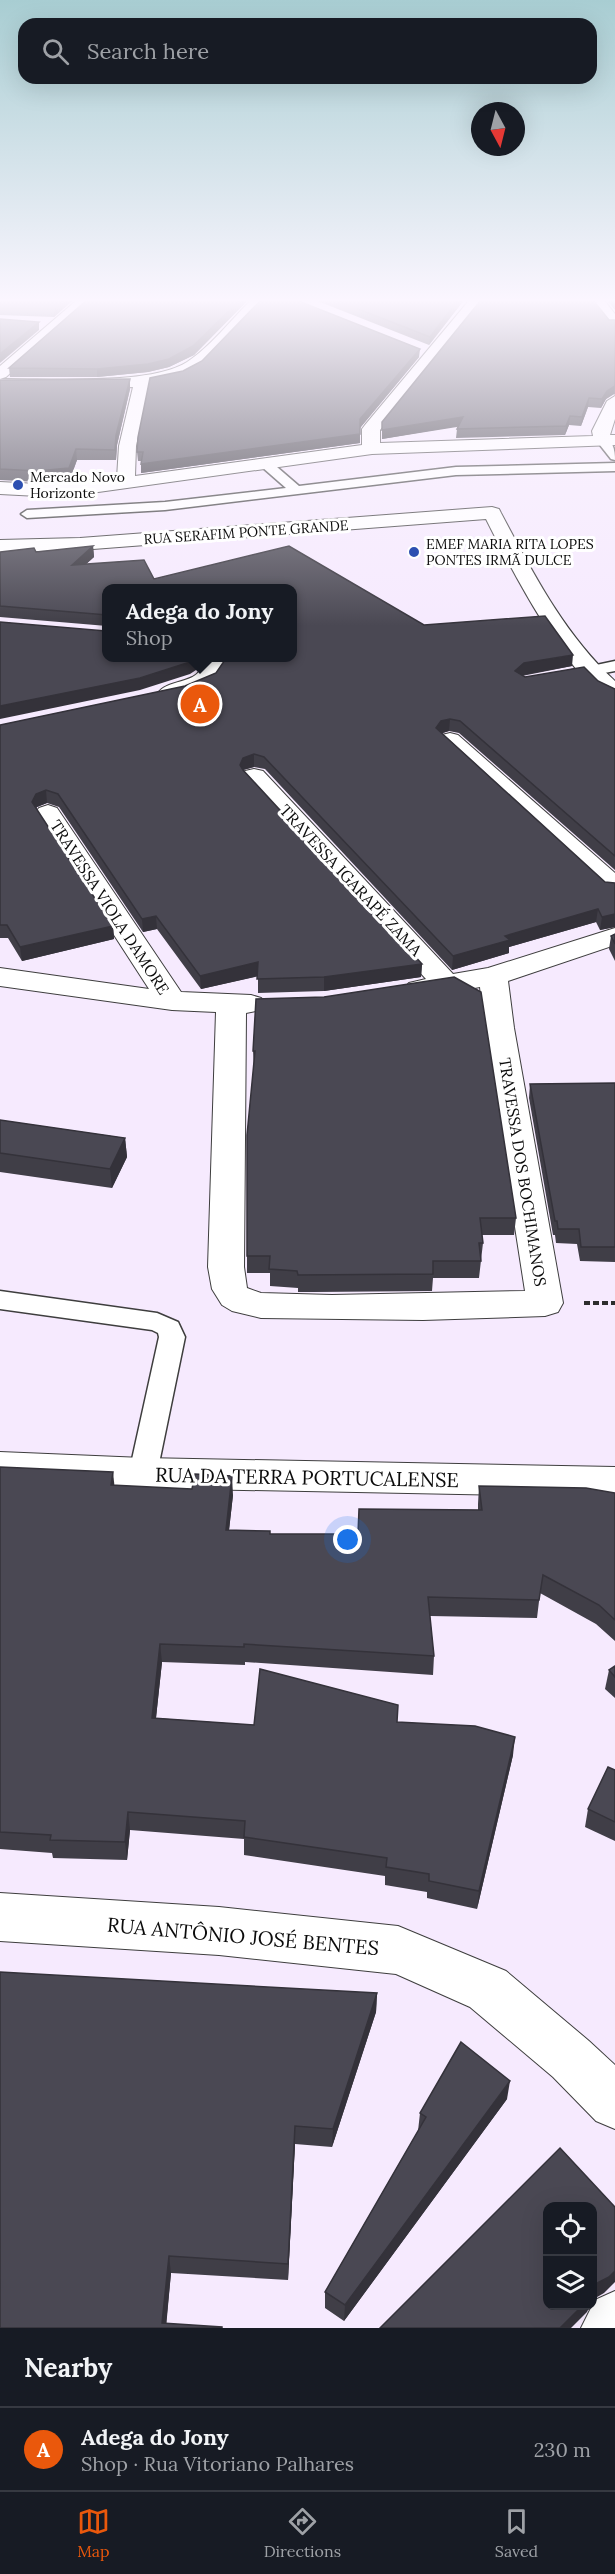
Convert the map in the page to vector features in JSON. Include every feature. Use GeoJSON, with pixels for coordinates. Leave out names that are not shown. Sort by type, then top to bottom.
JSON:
{"type":"FeatureCollection","features":[{"type":"Feature","properties":{"kind":"street"},"geometry":{"type":"LineString","coordinates":[[127,483],[125,473],[136,409]]}},
{"type":"Feature","properties":{"kind":"street"},"geometry":{"type":"LineString","coordinates":[[372,449],[371,429],[388,409]]}},
{"type":"Feature","properties":{"kind":"street"},"geometry":{"type":"LineString","coordinates":[[609,440],[601,431],[611,409]]}},
{"type":"Feature","properties":{"kind":"street"},"geometry":{"type":"LineString","coordinates":[[0,488],[58,490],[127,483],[372,449],[609,440]]}},
{"type":"Feature","properties":{"kind":"street","name":"RUA SERAFIM PONTE GRANDE"},"geometry":{"type":"LineString","coordinates":[[0,546],[80,544],[492,513],[525,576],[569,645],[590,672]]}},
{"type":"Feature","properties":{"kind":"street"},"geometry":{"type":"LineString","coordinates":[[146,698],[177,691],[207,678],[215,668],[214,662]]}},
{"type":"Feature","properties":{"kind":"street"},"geometry":{"type":"LineString","coordinates":[[590,672],[615,693]]}},
{"type":"Feature","properties":{"kind":"street"},"geometry":{"type":"LineString","coordinates":[[450,740],[615,887]]}},
{"type":"Feature","properties":{"kind":"street","name":"TRAVESSA IGARAPÉ ZAMA"},"geometry":{"type":"LineString","coordinates":[[254,776],[447,985]]}},
{"type":"Feature","properties":{"kind":"street","name":"TRAVESSA VIOLA DAMORE"},"geometry":{"type":"LineString","coordinates":[[48,813],[172,1001]]}},
{"type":"Feature","properties":{"kind":"street"},"geometry":{"type":"LineString","coordinates":[[391,993],[493,976],[615,936]]}},
{"type":"Feature","properties":{"kind":"street","name":"TRAVESSA DOS BOCHIMANOS"},"geometry":{"type":"LineString","coordinates":[[231,1005],[226,1267],[231,1293],[238,1299],[262,1305],[359,1309],[545,1303],[493,976]]}},
{"type":"Feature","properties":{"kind":"street"},"geometry":{"type":"LineString","coordinates":[[0,977],[172,1001],[231,1005],[278,1004]]}},
{"type":"Feature","properties":{"kind":"street","name":"RUA DA TERRA PORTUCALENSE"},"geometry":{"type":"LineString","coordinates":[[0,1467],[143,1473],[615,1482]]}},
{"type":"Feature","properties":{"kind":"street","name":"RUA ANTÔNIO JOSÉ BENTES"},"geometry":{"type":"LineString","coordinates":[[0,1917],[219,1931],[398,1950],[488,1989],[571,2059],[615,2103]]}},
{"type":"Feature","properties":{"kind":"street"},"geometry":{"type":"LineString","coordinates":[[610,2328],[615,2320]]}},
{"type":"Feature","properties":{"kind":"lane"},"geometry":{"type":"LineString","coordinates":[[609,440],[615,456]]}},
{"type":"Feature","properties":{"kind":"lane"},"geometry":{"type":"LineString","coordinates":[[437,446],[456,471]]}},
{"type":"Feature","properties":{"kind":"lane"},"geometry":{"type":"LineString","coordinates":[[266,464],[297,491]]}},
{"type":"Feature","properties":{"kind":"lane"},"geometry":{"type":"LineString","coordinates":[[27,513],[119,511],[456,471],[615,467]]}},
{"type":"Feature","properties":{"kind":"lane"},"geometry":{"type":"LineString","coordinates":[[557,677],[615,666]]}},
{"type":"Feature","properties":{"kind":"lane"},"geometry":{"type":"LineString","coordinates":[[0,1300],[157,1322],[169,1328],[172,1337],[143,1473]]}},
{"type":"Feature","properties":{"kind":"building"},"geometry":{"type":"Polygon","coordinates":[[[0,409],[123,409],[115,450],[76,449],[69,468],[37,471],[0,469],[0,409]]]}},
{"type":"Feature","properties":{"kind":"building"},"geometry":{"type":"Polygon","coordinates":[[[144,409],[369,409],[360,419],[360,434],[141,464],[143,452],[137,452],[144,409]]]}},
{"type":"Feature","properties":{"kind":"building"},"geometry":{"type":"Polygon","coordinates":[[[393,409],[585,409],[582,417],[570,416],[566,426],[457,429],[463,417],[382,430],[382,422],[393,409]]]}},
{"type":"Feature","properties":{"kind":"building"},"geometry":{"type":"Polygon","coordinates":[[[93,546],[72,565],[144,560],[154,579],[289,546],[424,625],[545,616],[573,655],[524,663],[515,671],[525,677],[584,667],[598,681],[615,689],[615,856],[460,721],[450,719],[441,721],[436,728],[605,882],[615,883],[615,914],[602,917],[598,909],[505,936],[510,940],[453,956],[264,757],[254,754],[243,758],[240,765],[243,770],[422,964],[324,977],[257,979],[258,962],[200,976],[156,916],[142,919],[58,794],[46,790],[36,794],[32,802],[113,926],[20,947],[7,925],[0,925],[0,725],[185,686],[216,673],[224,662],[297,662],[297,584],[102,584],[102,615],[0,606],[0,552],[34,548],[36,552],[93,546]]]}},
{"type":"Feature","properties":{"kind":"building"},"geometry":{"type":"Polygon","coordinates":[[[0,622],[102,631],[102,662],[190,662],[140,678],[0,706],[0,622]]]}},
{"type":"Feature","properties":{"kind":"building"},"geometry":{"type":"Polygon","coordinates":[[[454,977],[481,992],[516,1218],[480,1218],[483,1243],[479,1243],[481,1261],[433,1261],[433,1274],[298,1275],[297,1271],[269,1269],[270,1256],[247,1256],[247,1135],[255,1051],[253,1051],[256,999],[324,997],[454,977]]]}},
{"type":"Feature","properties":{"kind":"building"},"geometry":{"type":"Polygon","coordinates":[[[615,1083],[615,1247],[581,1247],[579,1229],[558,1229],[557,1221],[555,1221],[530,1084],[615,1083]]]}},
{"type":"Feature","properties":{"kind":"building"},"geometry":{"type":"Polygon","coordinates":[[[0,1120],[125,1138],[110,1169],[0,1153],[0,1120]]]}},
{"type":"Feature","properties":{"kind":"building"},"geometry":{"type":"Polygon","coordinates":[[[0,1467],[113,1472],[111,1485],[192,1489],[195,1474],[232,1476],[226,1530],[270,1531],[270,1534],[358,1534],[359,1509],[482,1510],[479,1486],[586,1488],[615,1493],[615,1620],[599,1605],[543,1575],[539,1600],[428,1597],[434,1656],[244,1644],[244,1647],[160,1644],[152,1718],[254,1725],[260,1669],[398,1705],[397,1722],[475,1726],[515,1737],[479,1891],[429,1881],[429,1874],[386,1867],[387,1858],[244,1837],[245,1821],[128,1812],[125,1842],[50,1840],[51,1835],[0,1832],[0,1467]]]}},
{"type":"Feature","properties":{"kind":"building"},"geometry":{"type":"Polygon","coordinates":[[[615,1666],[615,1677],[609,1670],[615,1666]]]}},
{"type":"Feature","properties":{"kind":"building"},"geometry":{"type":"Polygon","coordinates":[[[608,1767],[615,1770],[615,1822],[588,1809],[608,1767]]]}},
{"type":"Feature","properties":{"kind":"building"},"geometry":{"type":"Polygon","coordinates":[[[0,1972],[377,1993],[333,2129],[295,2126],[288,2264],[169,2256],[162,2323],[222,2328],[0,2328],[0,1972]]]}},
{"type":"Feature","properties":{"kind":"building"},"geometry":{"type":"Polygon","coordinates":[[[461,2042],[510,2081],[345,2305],[325,2292],[426,2117],[420,2113],[461,2042]]]}},
{"type":"Feature","properties":{"kind":"building"},"geometry":{"type":"Polygon","coordinates":[[[560,2148],[615,2207],[615,2271],[597,2283],[597,2202],[543,2202],[543,2310],[578,2310],[560,2328],[380,2328],[560,2148]]]}},
{"type":"Feature","properties":{"kind":"place","name":"Mercado Novo Horizonte"},"geometry":{"type":"Point","coordinates":[18,485]}},
{"type":"Feature","properties":{"kind":"place","name":"EMEF MARIA RITA LOPES PONTES IRMÃ DULCE"},"geometry":{"type":"Point","coordinates":[414,552]}},
{"type":"Feature","properties":{"kind":"place","name":"Adega do Jony"},"geometry":{"type":"Point","coordinates":[200,704]}}]}
